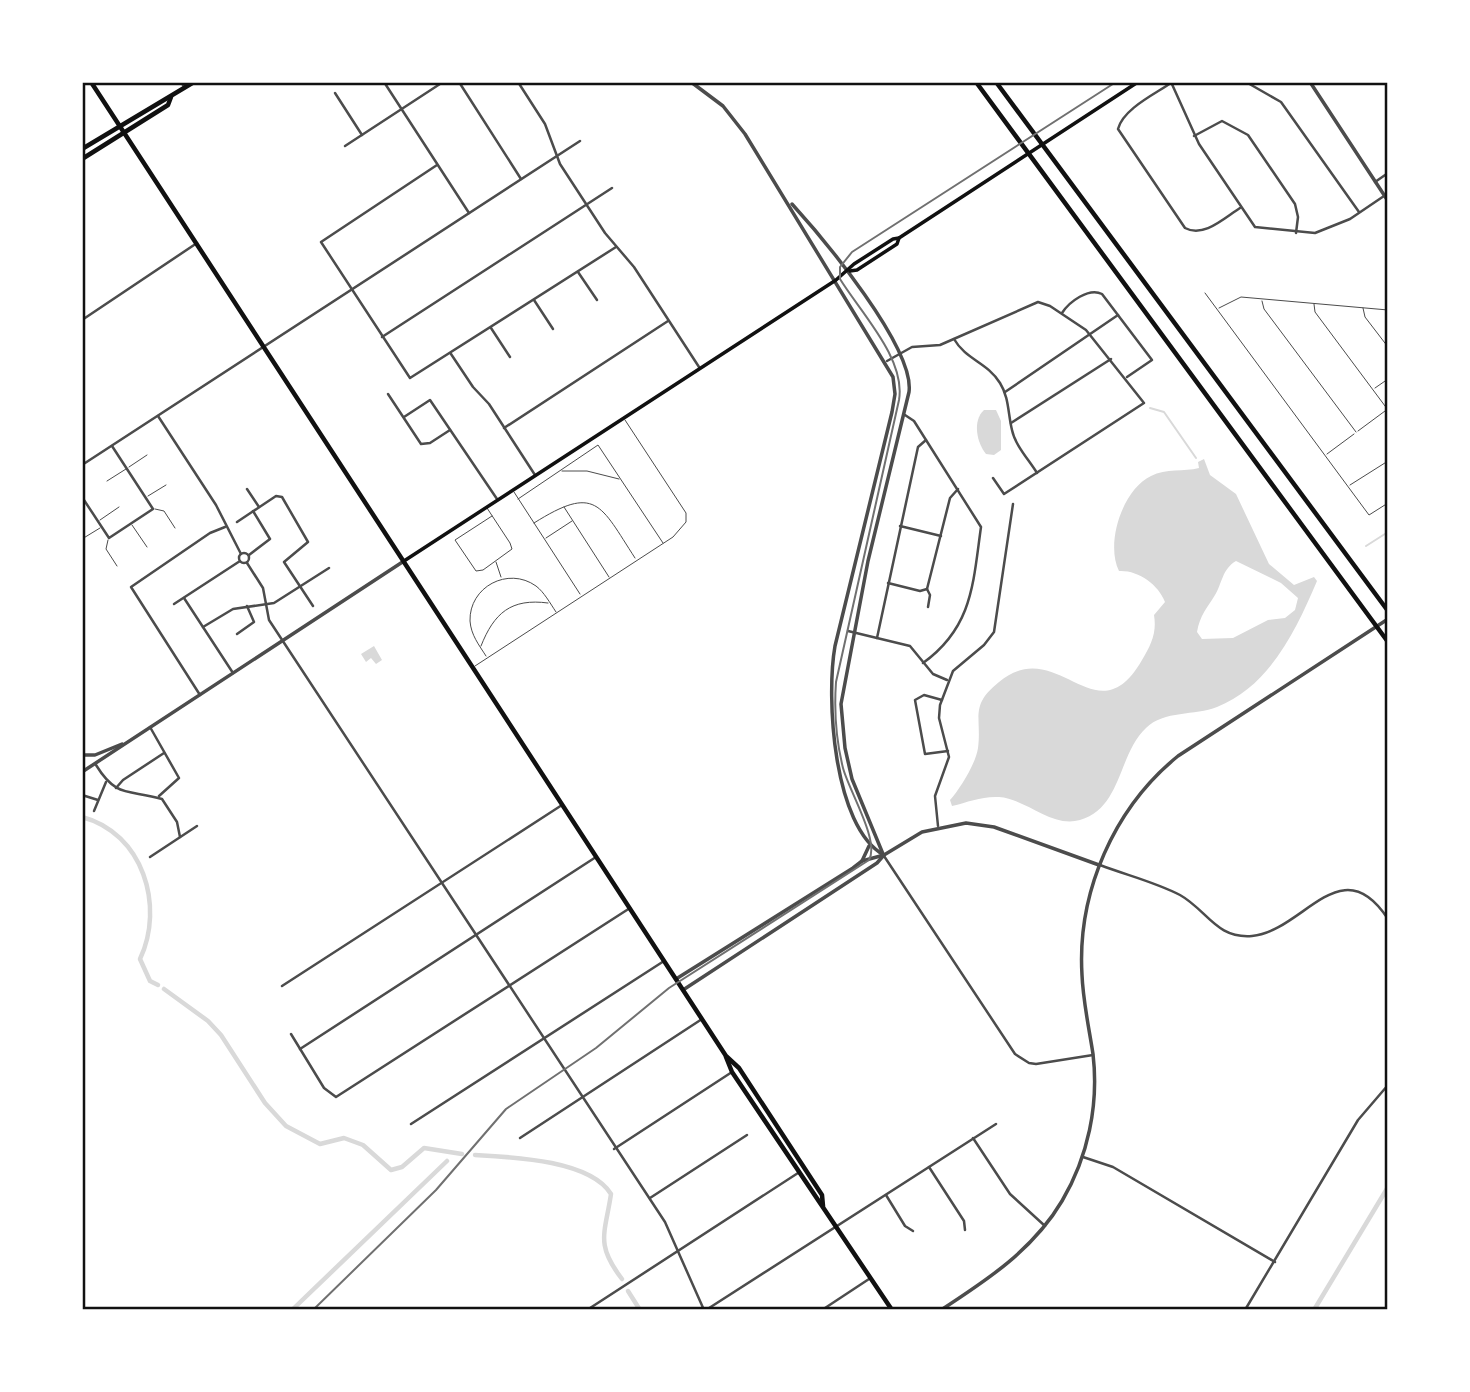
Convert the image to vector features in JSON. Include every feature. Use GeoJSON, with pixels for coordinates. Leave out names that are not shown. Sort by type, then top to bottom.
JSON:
{"type":"FeatureCollection","features":[{"type":"Feature","properties":{"kind":"main road"},"geometry":{"type":"LineString","coordinates":[[91,82],[726,1056],[732,1072],[797,1173],[815,1200],[836,1224],[892,1310]]}},
{"type":"Feature","properties":{"kind":"main road"},"geometry":{"type":"LineString","coordinates":[[82,149],[164,97],[171,97],[194,82]]}},
{"type":"Feature","properties":{"kind":"main road"},"geometry":{"type":"LineString","coordinates":[[976,82],[1388,642]]}},
{"type":"Feature","properties":{"kind":"main road"},"geometry":{"type":"LineString","coordinates":[[996,82],[1388,611]]}},
{"type":"Feature","properties":{"kind":"main road"},"geometry":{"type":"LineString","coordinates":[[404,561],[836,280],[854,264],[893,239],[899,239],[1138,82]]}},
{"type":"Feature","properties":{"kind":"main road"},"geometry":{"type":"LineString","coordinates":[[82,159],[169,105],[171,97]]}},
{"type":"Feature","properties":{"kind":"main road"},"geometry":{"type":"LineString","coordinates":[[726,1056],[739,1068],[822,1195],[823,1206]]}},
{"type":"Feature","properties":{"kind":"street"},"geometry":{"type":"LineString","coordinates":[[181,82],[185,88]]}},
{"type":"Feature","properties":{"kind":"street"},"geometry":{"type":"LineString","coordinates":[[384,82],[469,213]]}},
{"type":"Feature","properties":{"kind":"street"},"geometry":{"type":"LineString","coordinates":[[345,146],[443,82]]}},
{"type":"Feature","properties":{"kind":"street"},"geometry":{"type":"LineString","coordinates":[[459,82],[522,179]]}},
{"type":"Feature","properties":{"kind":"street"},"geometry":{"type":"LineString","coordinates":[[518,82],[545,124],[556,156],[586,204],[616,247],[634,267],[700,368]]}},
{"type":"Feature","properties":{"kind":"street"},"geometry":{"type":"LineString","coordinates":[[691,82],[714,98],[732,117],[788,200],[848,272],[901,353],[910,380],[850,632],[842,688],[843,735],[852,779],[882,843],[884,855],[1015,1055],[1036,1064],[1093,1055]]}},
{"type":"Feature","properties":{"kind":"street"},"geometry":{"type":"LineString","coordinates":[[1246,82],[1284,106],[1359,212]]}},
{"type":"Feature","properties":{"kind":"street"},"geometry":{"type":"LineString","coordinates":[[1258,88],[1261,82]]}},
{"type":"Feature","properties":{"kind":"street"},"geometry":{"type":"LineString","coordinates":[[1310,82],[1388,201]]}},
{"type":"Feature","properties":{"kind":"street"},"geometry":{"type":"LineString","coordinates":[[1240,208],[1201,232],[1185,228],[1118,126],[1138,106],[1171,83],[1182,102],[1194,136],[1240,208],[1258,229],[1296,233],[1319,232],[1359,212],[1384,195]]}},
{"type":"Feature","properties":{"kind":"street"},"geometry":{"type":"LineString","coordinates":[[335,93],[362,135]]}},
{"type":"Feature","properties":{"kind":"street"},"geometry":{"type":"LineString","coordinates":[[1194,136],[1220,121],[1244,131],[1295,204],[1298,217],[1296,233]]}},
{"type":"Feature","properties":{"kind":"street"},"geometry":{"type":"LineString","coordinates":[[82,465],[580,141]]}},
{"type":"Feature","properties":{"kind":"street"},"geometry":{"type":"LineString","coordinates":[[437,164],[321,242],[410,378],[616,247]]}},
{"type":"Feature","properties":{"kind":"street"},"geometry":{"type":"LineString","coordinates":[[1375,182],[1388,173]]}},
{"type":"Feature","properties":{"kind":"street"},"geometry":{"type":"LineString","coordinates":[[382,337],[612,188]]}},
{"type":"Feature","properties":{"kind":"street"},"geometry":{"type":"LineString","coordinates":[[788,200],[796,218],[887,361],[895,384],[895,401],[835,646],[831,685],[832,733],[849,800],[869,846],[884,855]]}},
{"type":"Feature","properties":{"kind":"street"},"geometry":{"type":"LineString","coordinates":[[82,320],[197,243]]}},
{"type":"Feature","properties":{"kind":"street"},"geometry":{"type":"LineString","coordinates":[[578,272],[597,300]]}},
{"type":"Feature","properties":{"kind":"street"},"geometry":{"type":"LineString","coordinates":[[1062,313],[1070,303],[1097,291],[1152,360],[1126,378]]}},
{"type":"Feature","properties":{"kind":"street"},"geometry":{"type":"LineString","coordinates":[[534,300],[553,329]]}},
{"type":"Feature","properties":{"kind":"street"},"geometry":{"type":"LineString","coordinates":[[887,361],[917,346],[935,347],[978,330],[1033,303],[1045,304],[1062,313],[1091,335],[1144,404],[1004,494],[993,478]]}},
{"type":"Feature","properties":{"kind":"street"},"geometry":{"type":"LineString","coordinates":[[1005,392],[1118,315]]}},
{"type":"Feature","properties":{"kind":"street"},"geometry":{"type":"LineString","coordinates":[[504,428],[669,321]]}},
{"type":"Feature","properties":{"kind":"street"},"geometry":{"type":"LineString","coordinates":[[491,328],[510,357]]}},
{"type":"Feature","properties":{"kind":"street"},"geometry":{"type":"LineString","coordinates":[[954,338],[966,356],[990,369],[1005,392],[1013,436],[1037,472]]}},
{"type":"Feature","properties":{"kind":"street"},"geometry":{"type":"LineString","coordinates":[[451,354],[535,475]]}},
{"type":"Feature","properties":{"kind":"street"},"geometry":{"type":"LineString","coordinates":[[1010,423],[1111,359]]}},
{"type":"Feature","properties":{"kind":"street"},"geometry":{"type":"LineString","coordinates":[[388,394],[421,444],[430,443],[450,430]]}},
{"type":"Feature","properties":{"kind":"street"},"geometry":{"type":"LineString","coordinates":[[404,417],[430,400],[497,500]]}},
{"type":"Feature","properties":{"kind":"street"},"geometry":{"type":"LineString","coordinates":[[902,414],[912,419],[981,524],[971,596],[956,632],[923,663]]}},
{"type":"Feature","properties":{"kind":"street"},"geometry":{"type":"LineString","coordinates":[[158,416],[216,506],[242,554],[240,561],[174,604]]}},
{"type":"Feature","properties":{"kind":"street"},"geometry":{"type":"LineString","coordinates":[[877,638],[918,447],[926,440]]}},
{"type":"Feature","properties":{"kind":"street"},"geometry":{"type":"LineString","coordinates":[[82,497],[109,538],[153,509],[112,446]]}},
{"type":"Feature","properties":{"kind":"street"},"geometry":{"type":"LineString","coordinates":[[247,489],[259,507]]}},
{"type":"Feature","properties":{"kind":"street"},"geometry":{"type":"LineString","coordinates":[[928,607],[930,595],[927,589],[940,536],[950,498],[958,489]]}},
{"type":"Feature","properties":{"kind":"street"},"geometry":{"type":"LineString","coordinates":[[237,522],[280,496],[307,540],[284,561],[313,606]]}},
{"type":"Feature","properties":{"kind":"street"},"geometry":{"type":"LineString","coordinates":[[938,827],[933,803],[947,766],[949,751],[939,718],[942,700],[948,680],[956,667],[984,645],[994,632],[1013,503]]}},
{"type":"Feature","properties":{"kind":"street"},"geometry":{"type":"LineString","coordinates":[[247,563],[249,555],[270,539],[253,511]]}},
{"type":"Feature","properties":{"kind":"street"},"geometry":{"type":"LineString","coordinates":[[900,526],[940,536]]}},
{"type":"Feature","properties":{"kind":"street"},"geometry":{"type":"LineString","coordinates":[[200,695],[131,587],[210,533],[225,527]]}},
{"type":"Feature","properties":{"kind":"street"},"geometry":{"type":"LineString","coordinates":[[242,554],[249,555]]}},
{"type":"Feature","properties":{"kind":"street"},"geometry":{"type":"LineString","coordinates":[[240,561],[247,563],[263,588],[268,617],[283,641],[581,1099],[650,1198],[705,1310],[996,1124]]}},
{"type":"Feature","properties":{"kind":"street"},"geometry":{"type":"LineString","coordinates":[[83,771],[404,561]]}},
{"type":"Feature","properties":{"kind":"street"},"geometry":{"type":"LineString","coordinates":[[203,627],[230,610],[274,603],[329,568]]}},
{"type":"Feature","properties":{"kind":"street"},"geometry":{"type":"LineString","coordinates":[[888,583],[920,591],[927,589]]}},
{"type":"Feature","properties":{"kind":"street"},"geometry":{"type":"LineString","coordinates":[[184,598],[233,673]]}},
{"type":"Feature","properties":{"kind":"street"},"geometry":{"type":"LineString","coordinates":[[237,634],[254,622],[247,606]]}},
{"type":"Feature","properties":{"kind":"street"},"geometry":{"type":"LineString","coordinates":[[941,1310],[1011,1261],[1045,1226],[1068,1191],[1083,1157],[1093,1107],[1093,1055],[1081,956],[1087,910],[1100,866],[1125,813],[1167,765],[1388,619]]}},
{"type":"Feature","properties":{"kind":"street"},"geometry":{"type":"LineString","coordinates":[[850,632],[910,646],[933,674],[948,680]]}},
{"type":"Feature","properties":{"kind":"street"},"geometry":{"type":"LineString","coordinates":[[942,700],[924,695],[915,700],[925,754],[949,751]]}},
{"type":"Feature","properties":{"kind":"street"},"geometry":{"type":"LineString","coordinates":[[94,762],[106,782],[116,788],[142,797],[159,798],[179,780],[150,727]]}},
{"type":"Feature","properties":{"kind":"street"},"geometry":{"type":"LineString","coordinates":[[83,754],[97,754],[124,744]]}},
{"type":"Feature","properties":{"kind":"street"},"geometry":{"type":"LineString","coordinates":[[116,788],[123,780],[164,752]]}},
{"type":"Feature","properties":{"kind":"street"},"geometry":{"type":"LineString","coordinates":[[83,754],[88,762],[83,771]]}},
{"type":"Feature","properties":{"kind":"street"},"geometry":{"type":"LineString","coordinates":[[94,811],[106,782]]}},
{"type":"Feature","properties":{"kind":"street"},"geometry":{"type":"LineString","coordinates":[[82,794],[98,800]]}},
{"type":"Feature","properties":{"kind":"street"},"geometry":{"type":"LineString","coordinates":[[159,798],[177,822],[180,837]]}},
{"type":"Feature","properties":{"kind":"street"},"geometry":{"type":"LineString","coordinates":[[282,986],[562,805]]}},
{"type":"Feature","properties":{"kind":"street"},"geometry":{"type":"LineString","coordinates":[[683,990],[877,863],[884,855],[914,836],[938,827],[983,824],[1178,894],[1214,926],[1235,935],[1269,932],[1328,895],[1341,890],[1367,895],[1388,919]]}},
{"type":"Feature","properties":{"kind":"street"},"geometry":{"type":"LineString","coordinates":[[150,857],[197,826]]}},
{"type":"Feature","properties":{"kind":"street"},"geometry":{"type":"LineString","coordinates":[[862,861],[869,846]]}},
{"type":"Feature","properties":{"kind":"street"},"geometry":{"type":"LineString","coordinates":[[676,979],[862,861],[884,855]]}},
{"type":"Feature","properties":{"kind":"street"},"geometry":{"type":"LineString","coordinates":[[300,1049],[596,857]]}},
{"type":"Feature","properties":{"kind":"street"},"geometry":{"type":"LineString","coordinates":[[290,1034],[324,1088],[336,1097],[630,908]]}},
{"type":"Feature","properties":{"kind":"street"},"geometry":{"type":"LineString","coordinates":[[411,1124],[664,961]]}},
{"type":"Feature","properties":{"kind":"street"},"geometry":{"type":"LineString","coordinates":[[520,1138],[702,1019]]}},
{"type":"Feature","properties":{"kind":"street"},"geometry":{"type":"LineString","coordinates":[[614,1149],[732,1072]]}},
{"type":"Feature","properties":{"kind":"street"},"geometry":{"type":"LineString","coordinates":[[1245,1310],[1358,1120],[1388,1085]]}},
{"type":"Feature","properties":{"kind":"street"},"geometry":{"type":"LineString","coordinates":[[650,1198],[747,1135]]}},
{"type":"Feature","properties":{"kind":"street"},"geometry":{"type":"LineString","coordinates":[[974,1139],[1010,1194],[1045,1226]]}},
{"type":"Feature","properties":{"kind":"street"},"geometry":{"type":"LineString","coordinates":[[1083,1157],[1124,1172],[1275,1262]]}},
{"type":"Feature","properties":{"kind":"street"},"geometry":{"type":"LineString","coordinates":[[929,1167],[964,1221],[965,1230]]}},
{"type":"Feature","properties":{"kind":"street"},"geometry":{"type":"LineString","coordinates":[[587,1310],[797,1173]]}},
{"type":"Feature","properties":{"kind":"street"},"geometry":{"type":"LineString","coordinates":[[886,1195],[905,1226],[913,1231]]}},
{"type":"Feature","properties":{"kind":"street"},"geometry":{"type":"LineString","coordinates":[[822,1310],[871,1278]]}},
{"type":"Feature","properties":{"kind":"lane"},"geometry":{"type":"LineString","coordinates":[[1205,293],[1369,515],[1388,503]]}},
{"type":"Feature","properties":{"kind":"lane"},"geometry":{"type":"LineString","coordinates":[[1217,310],[1237,298],[1388,310]]}},
{"type":"Feature","properties":{"kind":"lane"},"geometry":{"type":"LineString","coordinates":[[1262,299],[1264,309],[1356,432]]}},
{"type":"Feature","properties":{"kind":"lane"},"geometry":{"type":"LineString","coordinates":[[1314,304],[1315,312],[1387,410],[1325,455]]}},
{"type":"Feature","properties":{"kind":"lane"},"geometry":{"type":"LineString","coordinates":[[1363,308],[1365,317],[1388,347]]}},
{"type":"Feature","properties":{"kind":"lane"},"geometry":{"type":"LineString","coordinates":[[1373,390],[1388,379]]}},
{"type":"Feature","properties":{"kind":"lane"},"geometry":{"type":"LineString","coordinates":[[473,667],[675,535],[687,519],[624,418]]}},
{"type":"Feature","properties":{"kind":"lane"},"geometry":{"type":"LineString","coordinates":[[518,499],[598,445],[663,543]]}},
{"type":"Feature","properties":{"kind":"lane"},"geometry":{"type":"LineString","coordinates":[[107,481],[147,455]]}},
{"type":"Feature","properties":{"kind":"lane"},"geometry":{"type":"LineString","coordinates":[[1349,487],[1388,461]]}},
{"type":"Feature","properties":{"kind":"lane"},"geometry":{"type":"LineString","coordinates":[[560,471],[587,471],[621,480]]}},
{"type":"Feature","properties":{"kind":"lane"},"geometry":{"type":"LineString","coordinates":[[146,498],[166,485]]}},
{"type":"Feature","properties":{"kind":"lane"},"geometry":{"type":"LineString","coordinates":[[512,490],[581,596]]}},
{"type":"Feature","properties":{"kind":"lane"},"geometry":{"type":"LineString","coordinates":[[534,523],[563,505],[579,501],[601,509],[636,560]]}},
{"type":"Feature","properties":{"kind":"lane"},"geometry":{"type":"LineString","coordinates":[[563,505],[610,578]]}},
{"type":"Feature","properties":{"kind":"lane"},"geometry":{"type":"LineString","coordinates":[[98,521],[119,507]]}},
{"type":"Feature","properties":{"kind":"lane"},"geometry":{"type":"LineString","coordinates":[[486,507],[492,516],[512,547],[509,553],[496,562],[476,571],[455,540],[492,516]]}},
{"type":"Feature","properties":{"kind":"lane"},"geometry":{"type":"LineString","coordinates":[[153,509],[164,511],[175,528]]}},
{"type":"Feature","properties":{"kind":"lane"},"geometry":{"type":"LineString","coordinates":[[544,539],[572,521]]}},
{"type":"Feature","properties":{"kind":"lane"},"geometry":{"type":"LineString","coordinates":[[131,523],[147,547]]}},
{"type":"Feature","properties":{"kind":"lane"},"geometry":{"type":"LineString","coordinates":[[82,539],[102,527]]}},
{"type":"Feature","properties":{"kind":"lane"},"geometry":{"type":"LineString","coordinates":[[109,538],[106,549],[117,566]]}},
{"type":"Feature","properties":{"kind":"lane"},"geometry":{"type":"LineString","coordinates":[[496,562],[502,579]]}},
{"type":"Feature","properties":{"kind":"lane"},"geometry":{"type":"LineString","coordinates":[[487,657],[471,627],[472,609],[482,590],[502,579],[515,578],[532,584],[556,612]]}},
{"type":"Feature","properties":{"kind":"lane"},"geometry":{"type":"LineString","coordinates":[[481,648],[491,623],[504,609],[526,601],[550,603]]}},
{"type":"Feature","properties":{"kind":"shaded area"},"geometry":{"type":"Polygon","coordinates":[[[984,410],[996,410],[1001,421],[1001,450],[994,455],[986,454],[978,438],[978,420],[984,410]]]}},
{"type":"Feature","properties":{"kind":"shaded area"},"geometry":{"type":"Polygon","coordinates":[[[1204,459],[1210,475],[1236,494],[1269,564],[1294,585],[1314,577],[1317,581],[1279,654],[1266,671],[1236,698],[1208,710],[1162,718],[1146,728],[1130,752],[1112,792],[1094,814],[1080,820],[1059,820],[999,797],[981,798],[952,806],[950,800],[967,776],[977,754],[980,705],[999,682],[1020,670],[1040,669],[1092,689],[1109,690],[1125,682],[1142,660],[1155,628],[1154,615],[1165,602],[1158,589],[1147,579],[1119,571],[1114,546],[1119,518],[1132,492],[1141,483],[1163,472],[1199,468],[1198,462],[1204,459]],[[1236,561],[1225,572],[1202,616],[1197,632],[1202,639],[1233,638],[1268,620],[1285,618],[1295,610],[1298,598],[1281,583],[1236,561]]]}},
{"type":"Feature","properties":{"kind":"shaded area"},"geometry":{"type":"Polygon","coordinates":[[[374,646],[382,660],[376,664],[371,658],[366,662],[361,654],[374,646]]]}},
{"type":"Feature","properties":{"kind":"waterway"},"geometry":{"type":"LineString","coordinates":[[1150,408],[1164,412],[1196,458]]}},
{"type":"Feature","properties":{"kind":"waterway"},"geometry":{"type":"LineString","coordinates":[[1366,546],[1388,532]]}},
{"type":"Feature","properties":{"kind":"waterway"},"geometry":{"type":"LineString","coordinates":[[82,817],[103,826],[120,838],[134,855],[143,874],[149,895],[150,917],[140,959],[150,981],[158,985]]}},
{"type":"Feature","properties":{"kind":"waterway"},"geometry":{"type":"LineString","coordinates":[[164,989],[208,1021],[221,1035],[265,1103],[286,1126],[320,1144],[344,1138],[363,1145],[391,1170],[402,1167],[424,1148],[462,1154]]}},
{"type":"Feature","properties":{"kind":"waterway"},"geometry":{"type":"LineString","coordinates":[[475,1155],[549,1162],[586,1174],[601,1183],[611,1194],[605,1247],[622,1279]]}},
{"type":"Feature","properties":{"kind":"waterway"},"geometry":{"type":"LineString","coordinates":[[292,1310],[447,1161]]}},
{"type":"Feature","properties":{"kind":"waterway"},"geometry":{"type":"LineString","coordinates":[[1314,1310],[1388,1187]]}},
{"type":"Feature","properties":{"kind":"waterway"},"geometry":{"type":"LineString","coordinates":[[628,1291],[640,1310]]}},
{"type":"Feature","properties":{"kind":"tram line"},"geometry":{"type":"LineString","coordinates":[[313,1310],[436,1190],[506,1109],[596,1048],[669,988],[869,860],[871,852],[867,829],[843,768],[836,725],[836,682],[899,400],[899,384],[889,353],[840,279],[840,267],[852,252],[1116,82]]}}]}
